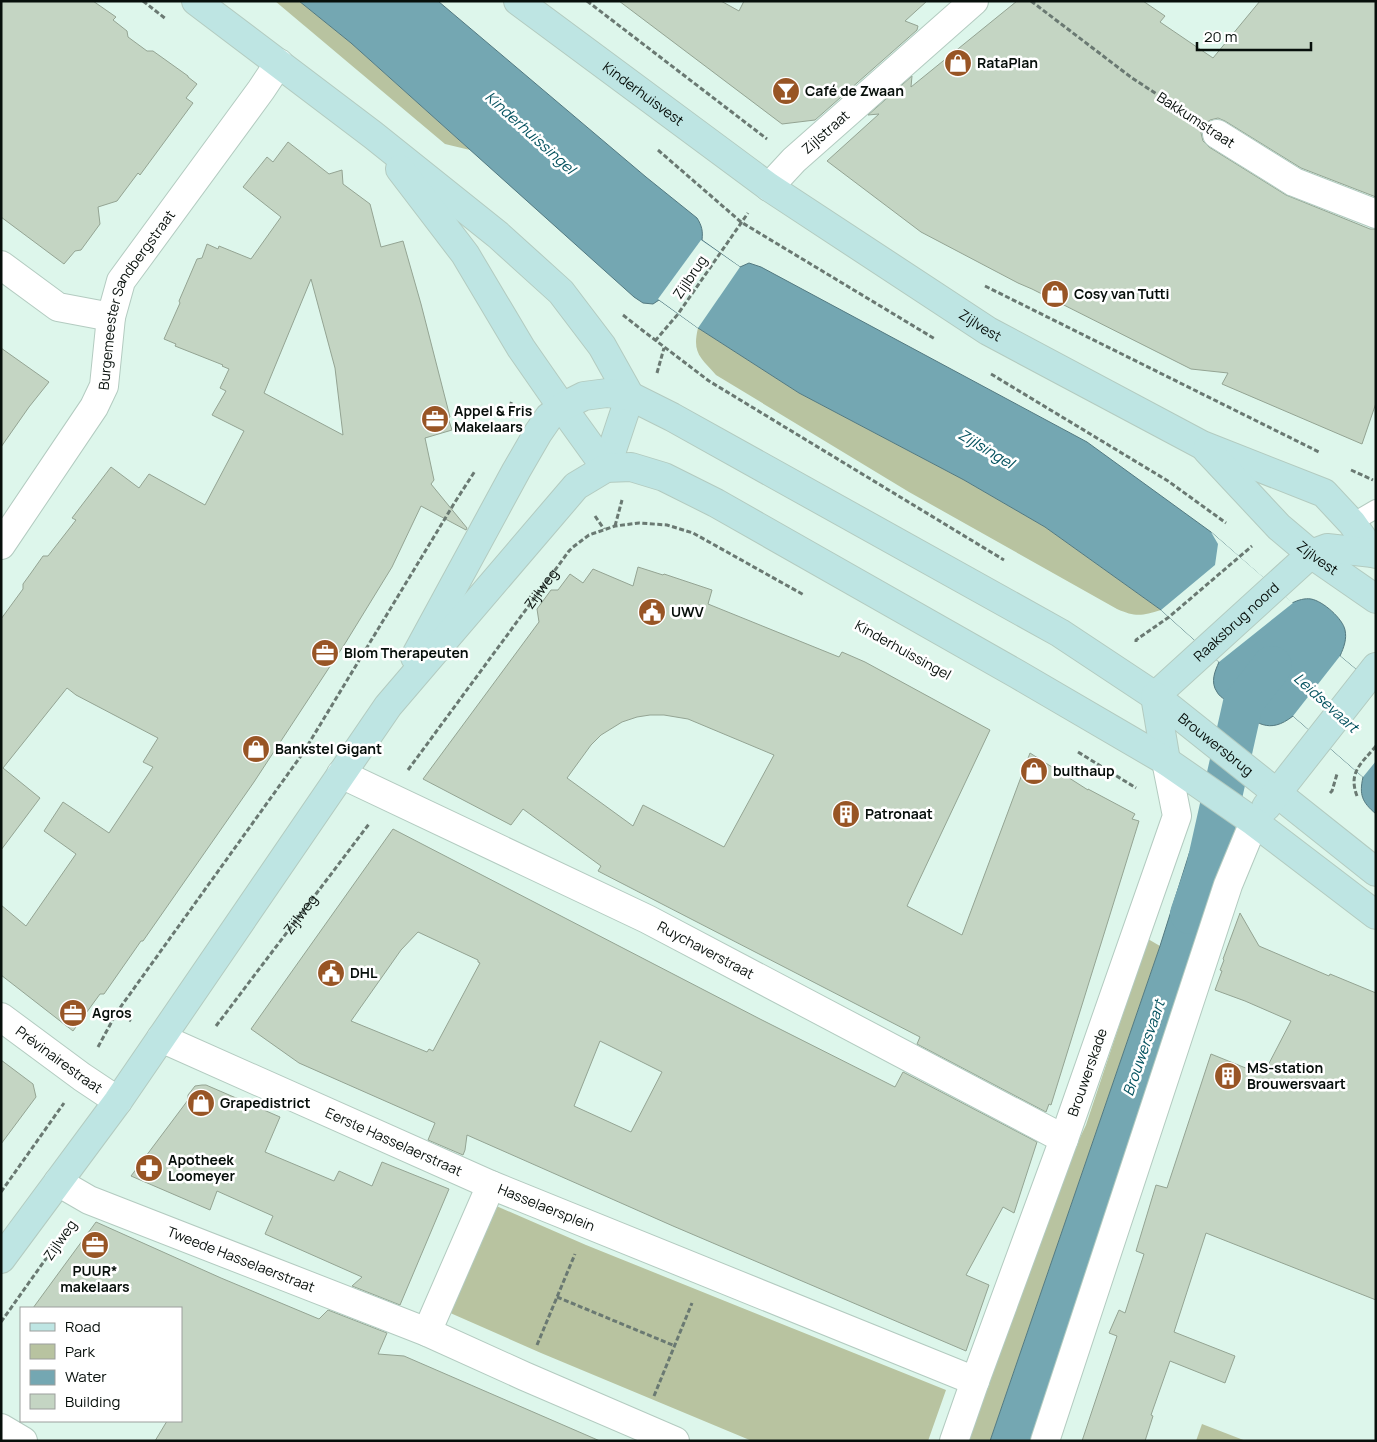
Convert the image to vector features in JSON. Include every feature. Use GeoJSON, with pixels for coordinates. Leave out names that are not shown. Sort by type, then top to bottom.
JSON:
{"type":"FeatureCollection","features":[{"type":"Feature","properties":{"kind":"main road"},"geometry":{"type":"LineString","coordinates":[[196,1],[373,135],[498,235],[561,292],[602,346],[630,396],[606,468]]}},
{"type":"Feature","properties":{"kind":"main road","name":"Kinderhuisvest"},"geometry":{"type":"LineString","coordinates":[[518,1],[768,187]]}},
{"type":"Feature","properties":{"kind":"main road"},"geometry":{"type":"LineString","coordinates":[[373,135],[465,254],[508,327],[562,408],[606,468]]}},
{"type":"Feature","properties":{"kind":"main road","name":"Zijlvest"},"geometry":{"type":"LineString","coordinates":[[768,187],[988,331],[1202,445],[1324,493],[1352,523],[1375,558]]}},
{"type":"Feature","properties":{"kind":"main road"},"geometry":{"type":"LineString","coordinates":[[388,706],[538,433],[549,417],[584,396],[607,393],[630,396],[672,417],[1060,634],[1155,696],[1166,761]]}},
{"type":"Feature","properties":{"kind":"main road","name":"Zijlvest"},"geometry":{"type":"LineString","coordinates":[[1202,445],[1279,527],[1303,562],[1376,599]]}},
{"type":"Feature","properties":{"kind":"main road"},"geometry":{"type":"LineString","coordinates":[[1,1259],[118,1100],[388,706],[576,486],[606,468],[631,467],[664,476],[716,503],[1017,674],[1166,761],[1244,815],[1376,915]]}},
{"type":"Feature","properties":{"kind":"main road"},"geometry":{"type":"LineString","coordinates":[[1303,562],[1327,548],[1375,558]]}},
{"type":"Feature","properties":{"kind":"main road","name":"Raaksbrug noord"},"geometry":{"type":"LineString","coordinates":[[1155,696],[1303,562]]}},
{"type":"Feature","properties":{"kind":"main road"},"geometry":{"type":"LineString","coordinates":[[1244,815],[1276,793],[1371,672]]}},
{"type":"Feature","properties":{"kind":"main road","name":"Brouwersbrug"},"geometry":{"type":"LineString","coordinates":[[1155,696],[1276,793]]}},
{"type":"Feature","properties":{"kind":"main road"},"geometry":{"type":"LineString","coordinates":[[1276,793],[1376,872]]}},
{"type":"Feature","properties":{"kind":"street","name":"Zijlstraat"},"geometry":{"type":"LineString","coordinates":[[768,187],[794,160],[974,1]]}},
{"type":"Feature","properties":{"kind":"street","name":"Burgemeester Sandbergstraat"},"geometry":{"type":"LineString","coordinates":[[1,545],[94,407],[104,386],[111,317],[120,281],[279,63]]}},
{"type":"Feature","properties":{"kind":"street","name":"Bakkumstraat"},"geometry":{"type":"LineString","coordinates":[[1217,134],[1294,182],[1376,214]]}},
{"type":"Feature","properties":{"kind":"street"},"geometry":{"type":"LineString","coordinates":[[1,265],[58,307],[111,317]]}},
{"type":"Feature","properties":{"kind":"street"},"geometry":{"type":"LineString","coordinates":[[1166,761],[1177,816]]}},
{"type":"Feature","properties":{"kind":"street","name":"Ruychaverstraat"},"geometry":{"type":"LineString","coordinates":[[341,774],[647,919],[1064,1139]]}},
{"type":"Feature","properties":{"kind":"street"},"geometry":{"type":"LineString","coordinates":[[1045,1441],[1225,894],[1244,815]]}},
{"type":"Feature","properties":{"kind":"street","name":"Brouwerskade"},"geometry":{"type":"LineString","coordinates":[[954,1441],[974,1381],[1064,1139],[1177,816]]}},
{"type":"Feature","properties":{"kind":"street","name":"Prévinairestraat"},"geometry":{"type":"LineString","coordinates":[[1,1017],[82,1077],[118,1100]]}},
{"type":"Feature","properties":{"kind":"street","name":"Eerste Hasselaerstraat"},"geometry":{"type":"LineString","coordinates":[[161,1038],[491,1185]]}},
{"type":"Feature","properties":{"kind":"street","name":"Tweede Hasselaerstraat"},"geometry":{"type":"LineString","coordinates":[[58,1182],[89,1200],[427,1332]]}},
{"type":"Feature","properties":{"kind":"street","name":"Hasselaersplein"},"geometry":{"type":"LineString","coordinates":[[427,1332],[491,1185],[974,1381]]}},
{"type":"Feature","properties":{"kind":"street"},"geometry":{"type":"LineString","coordinates":[[427,1332],[675,1441]]}},
{"type":"Feature","properties":{"kind":"street"},"geometry":{"type":"LineString","coordinates":[[1,1428],[23,1441]]}},
{"type":"Feature","properties":{"kind":"lane"},"geometry":{"type":"LineString","coordinates":[[1352,523],[1376,509]]}},
{"type":"Feature","properties":{"kind":"path"},"geometry":{"type":"LineString","coordinates":[[143,1],[166,19]]}},
{"type":"Feature","properties":{"kind":"path"},"geometry":{"type":"LineString","coordinates":[[587,1],[794,160]]}},
{"type":"Feature","properties":{"kind":"path","name":"Bakkumstraat"},"geometry":{"type":"LineString","coordinates":[[1031,1],[1132,78],[1217,134]]}},
{"type":"Feature","properties":{"kind":"path","name":"Zijlbrug"},"geometry":{"type":"LineString","coordinates":[[655,341],[678,314],[741,222]]}},
{"type":"Feature","properties":{"kind":"path"},"geometry":{"type":"LineString","coordinates":[[977,282],[1323,454]]}},
{"type":"Feature","properties":{"kind":"path"},"geometry":{"type":"LineString","coordinates":[[642,330],[709,381],[1005,561]]}},
{"type":"Feature","properties":{"kind":"path"},"geometry":{"type":"LineString","coordinates":[[507,416],[512,400],[511,393]]}},
{"type":"Feature","properties":{"kind":"path"},"geometry":{"type":"LineString","coordinates":[[1,1192],[82,1077],[117,1012],[303,752],[479,464]]}},
{"type":"Feature","properties":{"kind":"path"},"geometry":{"type":"LineString","coordinates":[[1345,466],[1376,481]]}},
{"type":"Feature","properties":{"kind":"path","name":"Zijlweg"},"geometry":{"type":"LineString","coordinates":[[195,1054],[389,797],[573,546],[589,535],[616,526],[639,523],[667,525],[693,533],[804,595]]}},
{"type":"Feature","properties":{"kind":"path"},"geometry":{"type":"LineString","coordinates":[[1136,640],[1169,617],[1258,541]]}},
{"type":"Feature","properties":{"kind":"path"},"geometry":{"type":"LineString","coordinates":[[1128,635],[1178,675]]}},
{"type":"Feature","properties":{"kind":"path"},"geometry":{"type":"LineString","coordinates":[[1357,796],[1353,786],[1354,775],[1376,746]]}},
{"type":"Feature","properties":{"kind":"path"},"geometry":{"type":"LineString","coordinates":[[1073,749],[1177,816]]}},
{"type":"Feature","properties":{"kind":"path"},"geometry":{"type":"LineString","coordinates":[[1332,791],[1340,768]]}},
{"type":"Feature","properties":{"kind":"path"},"geometry":{"type":"LineString","coordinates":[[524,1376],[587,1224]]}},
{"type":"Feature","properties":{"kind":"path","name":"Zijlweg"},"geometry":{"type":"LineString","coordinates":[[1,1322],[56,1246]]}},
{"type":"Feature","properties":{"kind":"path"},"geometry":{"type":"LineString","coordinates":[[641,1427],[705,1272]]}},
{"type":"Feature","properties":{"kind":"path"},"geometry":{"type":"LineString","coordinates":[[557,1297],[675,1346]]}},
{"type":"Feature","properties":{"kind":"green space"},"geometry":{"type":"Polygon","coordinates":[[[275,1],[299,1],[351,43],[470,150],[445,144],[275,1]]]}},
{"type":"Feature","properties":{"kind":"green space"},"geometry":{"type":"Polygon","coordinates":[[[698,328],[799,393],[964,480],[1045,527],[1161,610],[1139,615],[1117,609],[909,492],[716,375],[706,364],[697,349],[696,336],[698,328]]]}},
{"type":"Feature","properties":{"kind":"green space"},"geometry":{"type":"Polygon","coordinates":[[[1148,939],[1160,946],[990,1441],[966,1441],[1066,1167],[1086,1125],[1148,939]]]}},
{"type":"Feature","properties":{"kind":"green space"},"geometry":{"type":"Polygon","coordinates":[[[494,1205],[586,1245],[946,1390],[928,1441],[752,1441],[448,1312],[494,1205]]]}},
{"type":"Feature","properties":{"kind":"green space"},"geometry":{"type":"Polygon","coordinates":[[[1202,1424],[1246,1441],[1196,1441],[1202,1424]]]}},
{"type":"Feature","properties":{"kind":"water"},"geometry":{"type":"Polygon","coordinates":[[[299,1],[438,1],[697,218],[702,229],[702,240],[740,267],[749,263],[761,267],[1087,442],[1211,532],[1292,603],[1311,599],[1327,607],[1341,621],[1345,630],[1345,643],[1340,656],[1376,686],[1376,814],[1367,806],[1363,798],[1361,789],[1363,777],[1293,716],[1277,725],[1263,725],[1223,698],[1218,694],[1214,684],[1214,677],[1219,662],[1161,610],[1045,527],[964,480],[799,393],[698,328],[659,300],[653,304],[643,303],[634,297],[351,43],[299,1]]]}},
{"type":"Feature","properties":{"kind":"water"},"geometry":{"type":"Polygon","coordinates":[[[1190,851],[1219,869],[1033,1441],[990,1441],[1160,946],[1190,851]]]}},
{"type":"Feature","properties":{"kind":"pier"},"geometry":{"type":"Polygon","coordinates":[[[701,240],[740,267],[698,328],[658,299],[701,240]]]}},
{"type":"Feature","properties":{"kind":"pier"},"geometry":{"type":"Polygon","coordinates":[[[1211,532],[1293,603],[1219,662],[1161,610],[1215,565],[1218,544],[1211,532]]]}},
{"type":"Feature","properties":{"kind":"pier"},"geometry":{"type":"Polygon","coordinates":[[[1340,656],[1376,686],[1376,761],[1363,777],[1293,716],[1340,656]]]}},
{"type":"Feature","properties":{"kind":"building"},"geometry":{"type":"Polygon","coordinates":[[[1,1],[93,1],[116,17],[113,20],[127,31],[128,37],[147,51],[153,51],[197,84],[186,98],[193,103],[140,175],[138,173],[117,201],[98,207],[100,224],[81,250],[75,251],[64,264],[1,217],[1,1]]]}},
{"type":"Feature","properties":{"kind":"building"},"geometry":{"type":"Polygon","coordinates":[[[619,1],[721,1],[739,11],[744,1],[927,1],[905,21],[918,26],[917,30],[815,120],[782,124],[619,1]]]}},
{"type":"Feature","properties":{"kind":"building"},"geometry":{"type":"Polygon","coordinates":[[[1017,1],[1143,1],[1165,16],[1160,22],[1213,58],[1260,1],[1376,1],[1376,197],[1301,168],[1218,118],[1210,120],[1204,125],[1201,133],[1203,141],[1209,147],[1286,195],[1370,229],[1376,229],[1376,403],[1362,444],[1222,384],[1228,373],[1191,369],[1018,283],[921,232],[827,161],[879,114],[868,115],[912,76],[911,87],[1017,1]]]}},
{"type":"Feature","properties":{"kind":"building"},"geometry":{"type":"Polygon","coordinates":[[[288,142],[329,174],[342,170],[343,184],[370,204],[381,247],[403,241],[421,304],[452,430],[425,438],[434,480],[431,484],[467,528],[466,530],[421,506],[392,567],[346,642],[254,782],[143,941],[141,941],[104,994],[100,994],[73,1031],[1,975],[1,905],[26,926],[76,854],[44,831],[63,802],[109,833],[153,767],[143,762],[158,738],[76,695],[67,688],[3,768],[40,798],[1,850],[1,619],[23,589],[23,584],[43,556],[48,556],[76,520],[72,518],[111,467],[139,488],[149,474],[205,505],[244,431],[212,415],[226,391],[220,388],[229,369],[175,346],[176,344],[164,339],[197,259],[202,258],[207,244],[218,249],[219,246],[251,259],[281,217],[243,187],[267,157],[273,162],[288,142]],[[311,279],[264,393],[343,435],[335,368],[311,279]]]}},
{"type":"Feature","properties":{"kind":"building"},"geometry":{"type":"Polygon","coordinates":[[[1,348],[49,382],[1,447],[1,348]]]}},
{"type":"Feature","properties":{"kind":"building"},"geometry":{"type":"Polygon","coordinates":[[[638,567],[712,590],[708,604],[839,657],[842,652],[865,662],[990,730],[907,906],[962,935],[1030,753],[1088,790],[1135,814],[1132,819],[1139,821],[1051,1105],[1049,1104],[1046,1112],[917,1044],[920,1037],[598,871],[601,866],[523,809],[511,825],[423,779],[539,622],[537,609],[551,590],[558,590],[570,574],[583,583],[593,569],[633,586],[638,567]],[[664,715],[637,717],[622,722],[601,735],[591,745],[567,778],[633,826],[643,805],[724,847],[774,755],[688,719],[664,715]]]}},
{"type":"Feature","properties":{"kind":"building"},"geometry":{"type":"Polygon","coordinates":[[[393,829],[895,1087],[903,1072],[1037,1142],[1014,1213],[1003,1207],[966,1275],[989,1285],[966,1351],[673,1226],[467,1135],[463,1155],[428,1140],[435,1123],[299,1063],[251,1029],[393,829]],[[418,932],[401,950],[351,1021],[427,1052],[429,1049],[433,1051],[480,963],[478,960],[418,932]],[[600,1041],[574,1106],[631,1132],[662,1072],[600,1041]]]}},
{"type":"Feature","properties":{"kind":"building"},"geometry":{"type":"Polygon","coordinates":[[[1240,913],[1259,946],[1329,976],[1330,974],[1376,993],[1376,1300],[1206,1233],[1174,1332],[1235,1356],[1225,1383],[1170,1361],[1151,1415],[1153,1416],[1145,1441],[1082,1441],[1117,1336],[1109,1333],[1119,1310],[1125,1313],[1144,1254],[1136,1251],[1156,1185],[1167,1188],[1211,1054],[1263,1075],[1291,1021],[1215,990],[1222,971],[1220,970],[1223,959],[1240,913]]]}},
{"type":"Feature","properties":{"kind":"building"},"geometry":{"type":"Polygon","coordinates":[[[1,1060],[33,1084],[36,1097],[1,1144],[1,1060]]]}},
{"type":"Feature","properties":{"kind":"building"},"geometry":{"type":"Polygon","coordinates":[[[206,1085],[280,1117],[265,1152],[334,1181],[339,1171],[372,1186],[382,1162],[449,1189],[400,1305],[352,1286],[362,1277],[265,1234],[273,1216],[217,1191],[210,1210],[131,1176],[188,1100],[188,1095],[195,1086],[206,1085]]]}},
{"type":"Feature","properties":{"kind":"building"},"geometry":{"type":"Polygon","coordinates":[[[96,1222],[319,1319],[328,1310],[387,1333],[378,1354],[404,1356],[600,1441],[155,1441],[166,1422],[182,1422],[182,1307],[34,1307],[96,1222]]]}},
{"type":"Feature","properties":{"kind":"waterway","name":"Brouwersvaart"},"geometry":{"type":"LineString","coordinates":[[1190,914],[1206,868],[1243,703],[1272,666]]}},
{"type":"Feature","properties":{"kind":"place","name":"RataPlan"},"geometry":{"type":"Point","coordinates":[958,63]}},
{"type":"Feature","properties":{"kind":"place","name":"Café de Zwaan"},"geometry":{"type":"Point","coordinates":[786,91]}},
{"type":"Feature","properties":{"kind":"place","name":"Cosy van Tutti"},"geometry":{"type":"Point","coordinates":[1055,294]}},
{"type":"Feature","properties":{"kind":"place","name":"Appel & Fris Makelaars"},"geometry":{"type":"Point","coordinates":[435,419]}},
{"type":"Feature","properties":{"kind":"place","name":"UWV"},"geometry":{"type":"Point","coordinates":[652,612]}},
{"type":"Feature","properties":{"kind":"place","name":"Blom Therapeuten"},"geometry":{"type":"Point","coordinates":[325,653]}},
{"type":"Feature","properties":{"kind":"place","name":"Bankstel Gigant"},"geometry":{"type":"Point","coordinates":[256,749]}},
{"type":"Feature","properties":{"kind":"place","name":"bulthaup"},"geometry":{"type":"Point","coordinates":[1034,771]}},
{"type":"Feature","properties":{"kind":"place","name":"Patronaat"},"geometry":{"type":"Point","coordinates":[846,814]}},
{"type":"Feature","properties":{"kind":"place","name":"DHL"},"geometry":{"type":"Point","coordinates":[331,973]}},
{"type":"Feature","properties":{"kind":"place","name":"Agros"},"geometry":{"type":"Point","coordinates":[73,1013]}},
{"type":"Feature","properties":{"kind":"place","name":"MS-station Brouwersvaart"},"geometry":{"type":"Point","coordinates":[1228,1076]}},
{"type":"Feature","properties":{"kind":"place","name":"Grapedistrict"},"geometry":{"type":"Point","coordinates":[201,1103]}},
{"type":"Feature","properties":{"kind":"place","name":"Apotheek Loomeyer"},"geometry":{"type":"Point","coordinates":[149,1168]}},
{"type":"Feature","properties":{"kind":"place","name":"PUUR* makelaars"},"geometry":{"type":"Point","coordinates":[95,1245]}},
{"type":"Feature","properties":{"kind":"water label","name":"Kinderhuissingel"},"geometry":{"type":"Point","coordinates":[530,133]}},
{"type":"Feature","properties":{"kind":"water label","name":"Zijlsingel"},"geometry":{"type":"Point","coordinates":[986,449]}},
{"type":"Feature","properties":{"kind":"water label","name":"Leidsevaart"},"geometry":{"type":"Point","coordinates":[1326,703]}}]}
